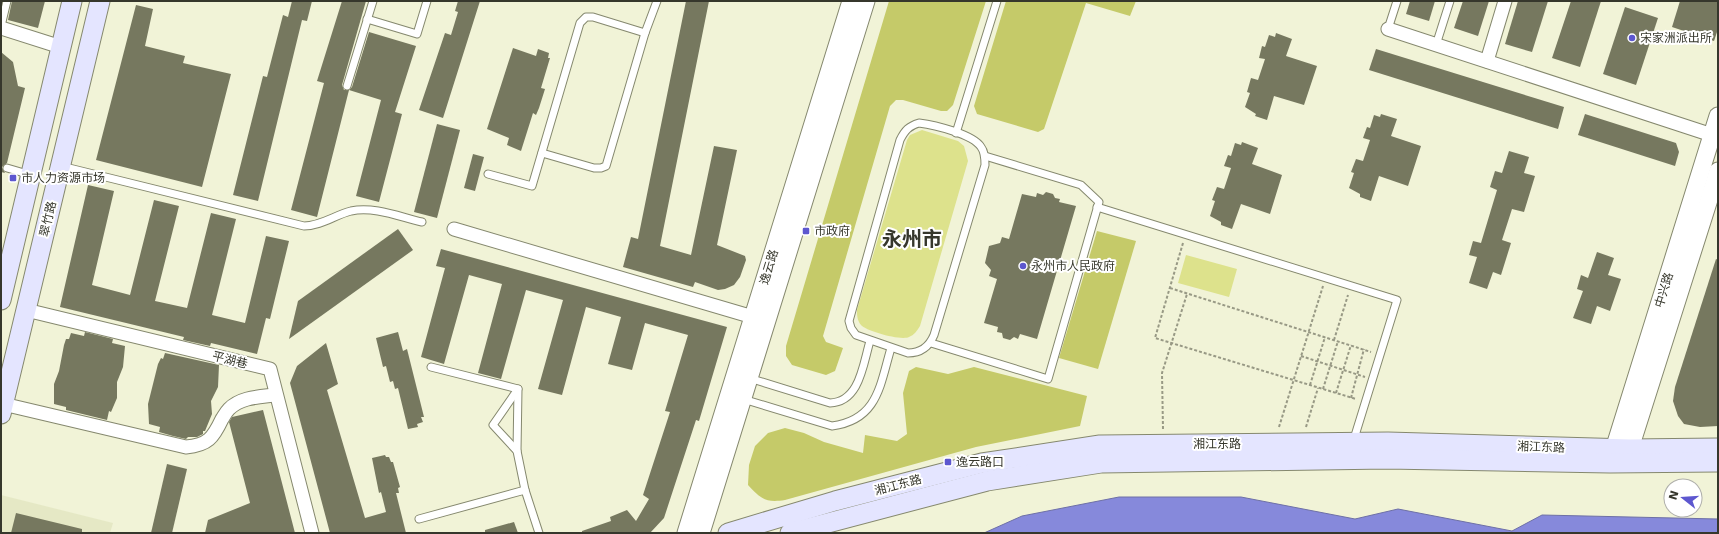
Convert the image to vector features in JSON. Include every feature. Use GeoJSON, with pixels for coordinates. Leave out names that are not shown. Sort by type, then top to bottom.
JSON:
{"type":"FeatureCollection","features":[{"type":"Feature","properties":{"kind":"main road"},"geometry":{"type":"LineString","coordinates":[[1,300],[72,1]]}},
{"type":"Feature","properties":{"kind":"main road","name":"翠竹路"},"geometry":{"type":"LineString","coordinates":[[2,409],[100,1]]}},
{"type":"Feature","properties":{"kind":"main road","name":"湘江东路"},"geometry":{"type":"LineString","coordinates":[[728,533],[835,501],[982,463],[1100,445],[1352,443],[1718,462]]}},
{"type":"Feature","properties":{"kind":"main road","name":"湘江东路"},"geometry":{"type":"LineString","coordinates":[[790,533],[987,481],[1101,463],[1620,456],[1718,448]]}},
{"type":"Feature","properties":{"kind":"street","name":"逸云路"},"geometry":{"type":"LineString","coordinates":[[686,533],[851,1]]}},
{"type":"Feature","properties":{"kind":"street","name":"逸云路"},"geometry":{"type":"LineString","coordinates":[[701,533],[866,1]]}},
{"type":"Feature","properties":{"kind":"street"},"geometry":{"type":"LineString","coordinates":[[1487,61],[1505,1]]}},
{"type":"Feature","properties":{"kind":"street"},"geometry":{"type":"LineString","coordinates":[[1,27],[61,47]]}},
{"type":"Feature","properties":{"kind":"street"},"geometry":{"type":"LineString","coordinates":[[1388,29],[1712,135]]}},
{"type":"Feature","properties":{"kind":"street","name":"中兴路"},"geometry":{"type":"LineString","coordinates":[[1620,456],[1718,116]]}},
{"type":"Feature","properties":{"kind":"street","name":"中兴路"},"geometry":{"type":"LineString","coordinates":[[1620,456],[1718,171]]}},
{"type":"Feature","properties":{"kind":"street"},"geometry":{"type":"LineString","coordinates":[[454,229],[753,317]]}},
{"type":"Feature","properties":{"kind":"street","name":"平湖巷"},"geometry":{"type":"LineString","coordinates":[[26,310],[270,369],[275,395],[312,533]]}},
{"type":"Feature","properties":{"kind":"street"},"geometry":{"type":"LineString","coordinates":[[2,409],[186,447],[201,446],[212,438],[228,410],[238,402],[250,398],[275,395]]}},
{"type":"Feature","properties":{"kind":"lane"},"geometry":{"type":"LineString","coordinates":[[1,27],[7,1]]}},
{"type":"Feature","properties":{"kind":"lane"},"geometry":{"type":"LineString","coordinates":[[347,86],[373,1]]}},
{"type":"Feature","properties":{"kind":"lane"},"geometry":{"type":"LineString","coordinates":[[367,19],[418,34],[428,1]]}},
{"type":"Feature","properties":{"kind":"lane"},"geometry":{"type":"LineString","coordinates":[[542,153],[594,168],[606,166],[646,32],[658,1]]}},
{"type":"Feature","properties":{"kind":"lane"},"geometry":{"type":"LineString","coordinates":[[956,133],[997,1]]}},
{"type":"Feature","properties":{"kind":"lane"},"geometry":{"type":"LineString","coordinates":[[1388,29],[1397,1]]}},
{"type":"Feature","properties":{"kind":"lane"},"geometry":{"type":"LineString","coordinates":[[1436,45],[1450,1]]}},
{"type":"Feature","properties":{"kind":"lane"},"geometry":{"type":"LineString","coordinates":[[488,174],[532,186],[580,23],[586,17],[593,17],[646,32]]}},
{"type":"Feature","properties":{"kind":"lane"},"geometry":{"type":"LineString","coordinates":[[919,123],[956,133],[975,140],[981,146],[985,156],[985,165],[931,343],[916,353],[891,348],[856,335],[851,328],[849,320],[900,140],[905,131],[911,125],[919,123]]}},
{"type":"Feature","properties":{"kind":"lane"},"geometry":{"type":"LineString","coordinates":[[931,343],[1048,379],[1099,202],[1081,185],[985,156]]}},
{"type":"Feature","properties":{"kind":"lane"},"geometry":{"type":"LineString","coordinates":[[60,166],[304,226],[321,223],[359,209],[370,209],[422,222]]}},
{"type":"Feature","properties":{"kind":"lane"},"geometry":{"type":"LineString","coordinates":[[7,168],[31,175]]}},
{"type":"Feature","properties":{"kind":"lane"},"geometry":{"type":"LineString","coordinates":[[1097,208],[1397,300],[1352,443]]}},
{"type":"Feature","properties":{"kind":"lane"},"geometry":{"type":"LineString","coordinates":[[749,378],[830,403],[839,403],[848,398],[854,391],[870,341]]}},
{"type":"Feature","properties":{"kind":"lane"},"geometry":{"type":"LineString","coordinates":[[742,399],[832,426],[847,424],[862,416],[873,404],[891,348]]}},
{"type":"Feature","properties":{"kind":"lane"},"geometry":{"type":"LineString","coordinates":[[431,367],[518,388]]}},
{"type":"Feature","properties":{"kind":"lane"},"geometry":{"type":"LineString","coordinates":[[517,451],[493,426],[518,388]]}},
{"type":"Feature","properties":{"kind":"lane"},"geometry":{"type":"LineString","coordinates":[[518,388],[517,451],[525,490],[539,533]]}},
{"type":"Feature","properties":{"kind":"lane"},"geometry":{"type":"LineString","coordinates":[[419,518],[525,490]]}},
{"type":"Feature","properties":{"kind":"path"},"geometry":{"type":"LineString","coordinates":[[1186,235],[1155,338],[1365,402]]}},
{"type":"Feature","properties":{"kind":"path"},"geometry":{"type":"LineString","coordinates":[[1274,444],[1325,278]]}},
{"type":"Feature","properties":{"kind":"path"},"geometry":{"type":"LineString","coordinates":[[1334,340],[1351,286]]}},
{"type":"Feature","properties":{"kind":"path"},"geometry":{"type":"LineString","coordinates":[[1170,288],[1380,354]]}},
{"type":"Feature","properties":{"kind":"path"},"geometry":{"type":"LineString","coordinates":[[1163,444],[1162,373],[1187,294]]}},
{"type":"Feature","properties":{"kind":"path"},"geometry":{"type":"LineString","coordinates":[[1310,385],[1324,337]]}},
{"type":"Feature","properties":{"kind":"path"},"geometry":{"type":"LineString","coordinates":[[1323,389],[1338,341]]}},
{"type":"Feature","properties":{"kind":"path"},"geometry":{"type":"LineString","coordinates":[[1336,393],[1351,345]]}},
{"type":"Feature","properties":{"kind":"path"},"geometry":{"type":"LineString","coordinates":[[1351,398],[1364,349]]}},
{"type":"Feature","properties":{"kind":"path"},"geometry":{"type":"LineString","coordinates":[[1301,356],[1372,379]]}},
{"type":"Feature","properties":{"kind":"path"},"geometry":{"type":"LineString","coordinates":[[1301,443],[1318,388]]}},
{"type":"Feature","properties":{"kind":"shaded area"},"geometry":{"type":"Polygon","coordinates":[[[1,495],[113,523],[110,533],[1,533],[1,495]]]}},
{"type":"Feature","properties":{"kind":"green space"},"geometry":{"type":"Polygon","coordinates":[[[889,1],[986,1],[953,105],[947,111],[941,111],[903,100],[896,100],[890,106],[823,336],[826,342],[843,348],[835,371],[826,375],[792,365],[786,356],[786,346],[889,1]]]}},
{"type":"Feature","properties":{"kind":"green space"},"geometry":{"type":"Polygon","coordinates":[[[1006,1],[1136,1],[1130,16],[1086,3],[1044,129],[1038,132],[977,114],[974,106],[1006,1]]]}},
{"type":"Feature","properties":{"kind":"green space"},"geometry":{"type":"Polygon","coordinates":[[[922,130],[958,141],[964,146],[968,161],[920,326],[911,336],[899,338],[869,330],[861,325],[857,316],[857,310],[907,140],[910,135],[922,130]]]}},
{"type":"Feature","properties":{"kind":"green space"},"geometry":{"type":"Polygon","coordinates":[[[1097,231],[1136,241],[1098,369],[1059,358],[1097,231]]]}},
{"type":"Feature","properties":{"kind":"green space"},"geometry":{"type":"Polygon","coordinates":[[[1186,255],[1237,269],[1229,297],[1178,283],[1186,255]]]}},
{"type":"Feature","properties":{"kind":"green space"},"geometry":{"type":"Polygon","coordinates":[[[916,367],[948,374],[974,367],[1087,396],[1080,426],[976,447],[785,500],[773,501],[764,499],[748,485],[749,465],[755,446],[768,433],[785,428],[804,433],[824,442],[863,453],[865,435],[897,441],[907,434],[903,393],[909,371],[916,367]]]}},
{"type":"Feature","properties":{"kind":"water"},"geometry":{"type":"Polygon","coordinates":[[[1119,497],[1241,497],[1355,519],[1398,509],[1512,531],[1542,515],[1718,519],[1718,533],[984,533],[1022,516],[1119,497]]]}},
{"type":"Feature","properties":{"kind":"building"},"geometry":{"type":"Polygon","coordinates":[[[12,1],[45,1],[38,28],[8,20],[12,1]]]}},
{"type":"Feature","properties":{"kind":"building"},"geometry":{"type":"Polygon","coordinates":[[[292,1],[312,1],[307,21],[302,20],[258,201],[233,195],[263,76],[267,77],[283,15],[288,17],[292,1]]]}},
{"type":"Feature","properties":{"kind":"building"},"geometry":{"type":"Polygon","coordinates":[[[342,1],[366,1],[342,85],[344,90],[349,90],[317,217],[291,210],[324,83],[317,81],[342,1]]]}},
{"type":"Feature","properties":{"kind":"building"},"geometry":{"type":"Polygon","coordinates":[[[458,1],[480,1],[443,118],[419,110],[445,33],[451,35],[458,12],[455,11],[458,1]]]}},
{"type":"Feature","properties":{"kind":"building"},"geometry":{"type":"Polygon","coordinates":[[[686,1],[709,1],[660,246],[691,255],[714,146],[737,150],[717,245],[745,256],[746,260],[740,277],[734,285],[718,290],[695,282],[693,287],[623,267],[631,237],[638,239],[686,1]]]}},
{"type":"Feature","properties":{"kind":"building"},"geometry":{"type":"Polygon","coordinates":[[[1410,1],[1435,1],[1429,21],[1406,14],[1410,1]]]}},
{"type":"Feature","properties":{"kind":"building"},"geometry":{"type":"Polygon","coordinates":[[[1463,1],[1489,1],[1478,36],[1454,28],[1463,1]]]}},
{"type":"Feature","properties":{"kind":"building"},"geometry":{"type":"Polygon","coordinates":[[[1518,1],[1548,1],[1532,52],[1505,44],[1518,1]]]}},
{"type":"Feature","properties":{"kind":"building"},"geometry":{"type":"Polygon","coordinates":[[[1571,1],[1601,1],[1580,67],[1552,58],[1571,1]]]}},
{"type":"Feature","properties":{"kind":"building"},"geometry":{"type":"Polygon","coordinates":[[[1680,1],[1718,1],[1718,29],[1714,41],[1672,27],[1680,1]]]}},
{"type":"Feature","properties":{"kind":"building"},"geometry":{"type":"Polygon","coordinates":[[[136,5],[153,9],[145,46],[185,56],[183,63],[231,74],[202,187],[96,160],[136,5]]]}},
{"type":"Feature","properties":{"kind":"building"},"geometry":{"type":"Polygon","coordinates":[[[1625,7],[1658,18],[1636,85],[1603,74],[1625,7]]]}},
{"type":"Feature","properties":{"kind":"building"},"geometry":{"type":"Polygon","coordinates":[[[369,32],[416,46],[395,112],[402,114],[379,202],[356,196],[381,100],[349,90],[352,87],[369,32]]]}},
{"type":"Feature","properties":{"kind":"building"},"geometry":{"type":"Polygon","coordinates":[[[1276,33],[1292,39],[1286,56],[1317,66],[1304,105],[1274,96],[1267,120],[1255,116],[1256,114],[1245,107],[1250,93],[1247,92],[1251,78],[1258,80],[1265,59],[1259,58],[1262,46],[1265,47],[1269,35],[1275,37],[1276,33]]]}},
{"type":"Feature","properties":{"kind":"building"},"geometry":{"type":"Polygon","coordinates":[[[513,48],[536,56],[538,49],[549,53],[548,58],[550,58],[541,88],[545,89],[536,115],[533,113],[521,151],[507,145],[509,138],[487,129],[513,48]]]}},
{"type":"Feature","properties":{"kind":"building"},"geometry":{"type":"Polygon","coordinates":[[[1376,49],[1564,107],[1558,129],[1369,70],[1376,49]]]}},
{"type":"Feature","properties":{"kind":"building"},"geometry":{"type":"Polygon","coordinates":[[[1,52],[13,62],[18,86],[25,88],[7,163],[2,167],[5,173],[1,172],[1,52]]]}},
{"type":"Feature","properties":{"kind":"building"},"geometry":{"type":"Polygon","coordinates":[[[1381,114],[1397,119],[1391,136],[1421,146],[1408,186],[1379,176],[1371,201],[1360,197],[1360,194],[1349,188],[1354,173],[1351,172],[1356,159],[1363,161],[1370,140],[1363,138],[1367,127],[1370,128],[1374,115],[1380,117],[1381,114]]]}},
{"type":"Feature","properties":{"kind":"building"},"geometry":{"type":"Polygon","coordinates":[[[1585,114],[1676,143],[1679,152],[1675,166],[1578,135],[1585,114]]]}},
{"type":"Feature","properties":{"kind":"building"},"geometry":{"type":"Polygon","coordinates":[[[437,124],[460,130],[437,218],[414,212],[437,124]]]}},
{"type":"Feature","properties":{"kind":"building"},"geometry":{"type":"Polygon","coordinates":[[[1242,142],[1258,148],[1252,164],[1282,175],[1270,214],[1241,204],[1232,229],[1221,225],[1221,222],[1210,216],[1215,201],[1212,200],[1217,187],[1224,189],[1231,168],[1224,166],[1228,155],[1231,156],[1235,143],[1241,145],[1242,142]]]}},
{"type":"Feature","properties":{"kind":"building"},"geometry":{"type":"Polygon","coordinates":[[[1509,151],[1529,157],[1524,173],[1535,176],[1524,212],[1512,209],[1502,240],[1511,243],[1501,275],[1493,272],[1487,289],[1469,283],[1477,257],[1469,255],[1473,241],[1481,243],[1497,190],[1490,187],[1495,171],[1502,173],[1509,151]]]}},
{"type":"Feature","properties":{"kind":"building"},"geometry":{"type":"Polygon","coordinates":[[[473,154],[484,157],[475,191],[464,188],[473,154]]]}},
{"type":"Feature","properties":{"kind":"building"},"geometry":{"type":"Polygon","coordinates":[[[88,185],[114,191],[92,285],[130,295],[154,200],[179,206],[155,301],[187,308],[211,213],[236,219],[212,315],[245,323],[266,236],[289,241],[270,319],[266,318],[257,354],[211,343],[210,346],[183,340],[184,337],[60,307],[88,185]]]}},
{"type":"Feature","properties":{"kind":"building","name":"永州市人民政府"},"geometry":{"type":"Polygon","coordinates":[[[1046,192],[1053,194],[1055,198],[1060,199],[1059,202],[1076,206],[1037,339],[1020,334],[1018,339],[1014,337],[1010,340],[1003,338],[1002,333],[997,332],[998,327],[984,323],[997,279],[989,276],[991,270],[985,263],[989,246],[1000,243],[1002,237],[1009,239],[1022,194],[1036,197],[1037,193],[1043,195],[1046,192]]]}},
{"type":"Feature","properties":{"kind":"building"},"geometry":{"type":"Polygon","coordinates":[[[398,229],[413,250],[289,339],[298,301],[398,229]]]}},
{"type":"Feature","properties":{"kind":"building"},"geometry":{"type":"Polygon","coordinates":[[[441,249],[727,327],[699,421],[696,420],[664,518],[650,533],[582,533],[582,531],[611,521],[610,517],[627,510],[636,521],[649,499],[643,495],[670,412],[665,411],[688,335],[645,323],[632,370],[608,364],[621,317],[586,307],[562,395],[538,389],[563,300],[526,290],[501,379],[478,373],[502,284],[469,275],[444,364],[421,357],[445,268],[436,266],[441,249]]]}},
{"type":"Feature","properties":{"kind":"building"},"geometry":{"type":"Polygon","coordinates":[[[1597,252],[1614,258],[1608,275],[1621,279],[1610,311],[1597,306],[1591,324],[1573,318],[1583,291],[1577,289],[1581,275],[1588,278],[1597,252]]]}},
{"type":"Feature","properties":{"kind":"building"},"geometry":{"type":"Polygon","coordinates":[[[1716,259],[1718,260],[1718,426],[1700,427],[1684,424],[1678,416],[1673,401],[1675,387],[1716,259]]]}},
{"type":"Feature","properties":{"kind":"building"},"geometry":{"type":"Polygon","coordinates":[[[85,332],[113,339],[112,343],[125,346],[123,367],[117,382],[117,398],[111,412],[109,411],[107,420],[66,410],[66,407],[54,404],[54,384],[59,371],[66,339],[69,339],[71,333],[84,336],[85,332]]]}},
{"type":"Feature","properties":{"kind":"building"},"geometry":{"type":"Polygon","coordinates":[[[398,332],[403,351],[407,349],[424,417],[421,417],[423,422],[417,424],[418,427],[408,429],[398,388],[395,389],[393,381],[390,382],[386,366],[383,367],[376,338],[398,332]]]}},
{"type":"Feature","properties":{"kind":"building"},"geometry":{"type":"Polygon","coordinates":[[[326,343],[338,384],[327,390],[365,518],[386,512],[381,492],[379,493],[372,458],[385,455],[386,457],[389,457],[391,462],[393,462],[400,487],[398,488],[399,493],[396,493],[406,533],[330,533],[290,383],[297,366],[326,343]]]}},
{"type":"Feature","properties":{"kind":"building"},"geometry":{"type":"Polygon","coordinates":[[[165,353],[219,365],[218,387],[211,401],[212,414],[205,431],[197,437],[188,437],[186,439],[173,436],[159,432],[160,427],[149,424],[148,404],[158,364],[161,358],[163,359],[165,353]]]}},
{"type":"Feature","properties":{"kind":"building"},"geometry":{"type":"Polygon","coordinates":[[[263,410],[295,533],[205,533],[208,520],[250,503],[229,422],[232,417],[263,410]]]}},
{"type":"Feature","properties":{"kind":"building"},"geometry":{"type":"Polygon","coordinates":[[[167,464],[187,469],[172,533],[151,533],[167,464]]]}},
{"type":"Feature","properties":{"kind":"building"},"geometry":{"type":"Polygon","coordinates":[[[16,513],[82,529],[82,533],[11,533],[16,513]]]}},
{"type":"Feature","properties":{"kind":"building"},"geometry":{"type":"Polygon","coordinates":[[[514,522],[518,533],[485,533],[485,530],[514,522]]]}},
{"type":"Feature","properties":{"kind":"place","name":"宋家洲派出所"},"geometry":{"type":"Point","coordinates":[1632,38]}},
{"type":"Feature","properties":{"kind":"place","name":"市人力资源市场"},"geometry":{"type":"Point","coordinates":[13,178]}},
{"type":"Feature","properties":{"kind":"place","name":"市政府"},"geometry":{"type":"Point","coordinates":[806,231]}},
{"type":"Feature","properties":{"kind":"place","name":"永州市人民政府"},"geometry":{"type":"Point","coordinates":[1023,266]}},
{"type":"Feature","properties":{"kind":"place","name":"逸云路口"},"geometry":{"type":"Point","coordinates":[948,462]}},
{"type":"Feature","properties":{"kind":"district","name":"永州市"},"geometry":{"type":"Point","coordinates":[912,239]}}]}
